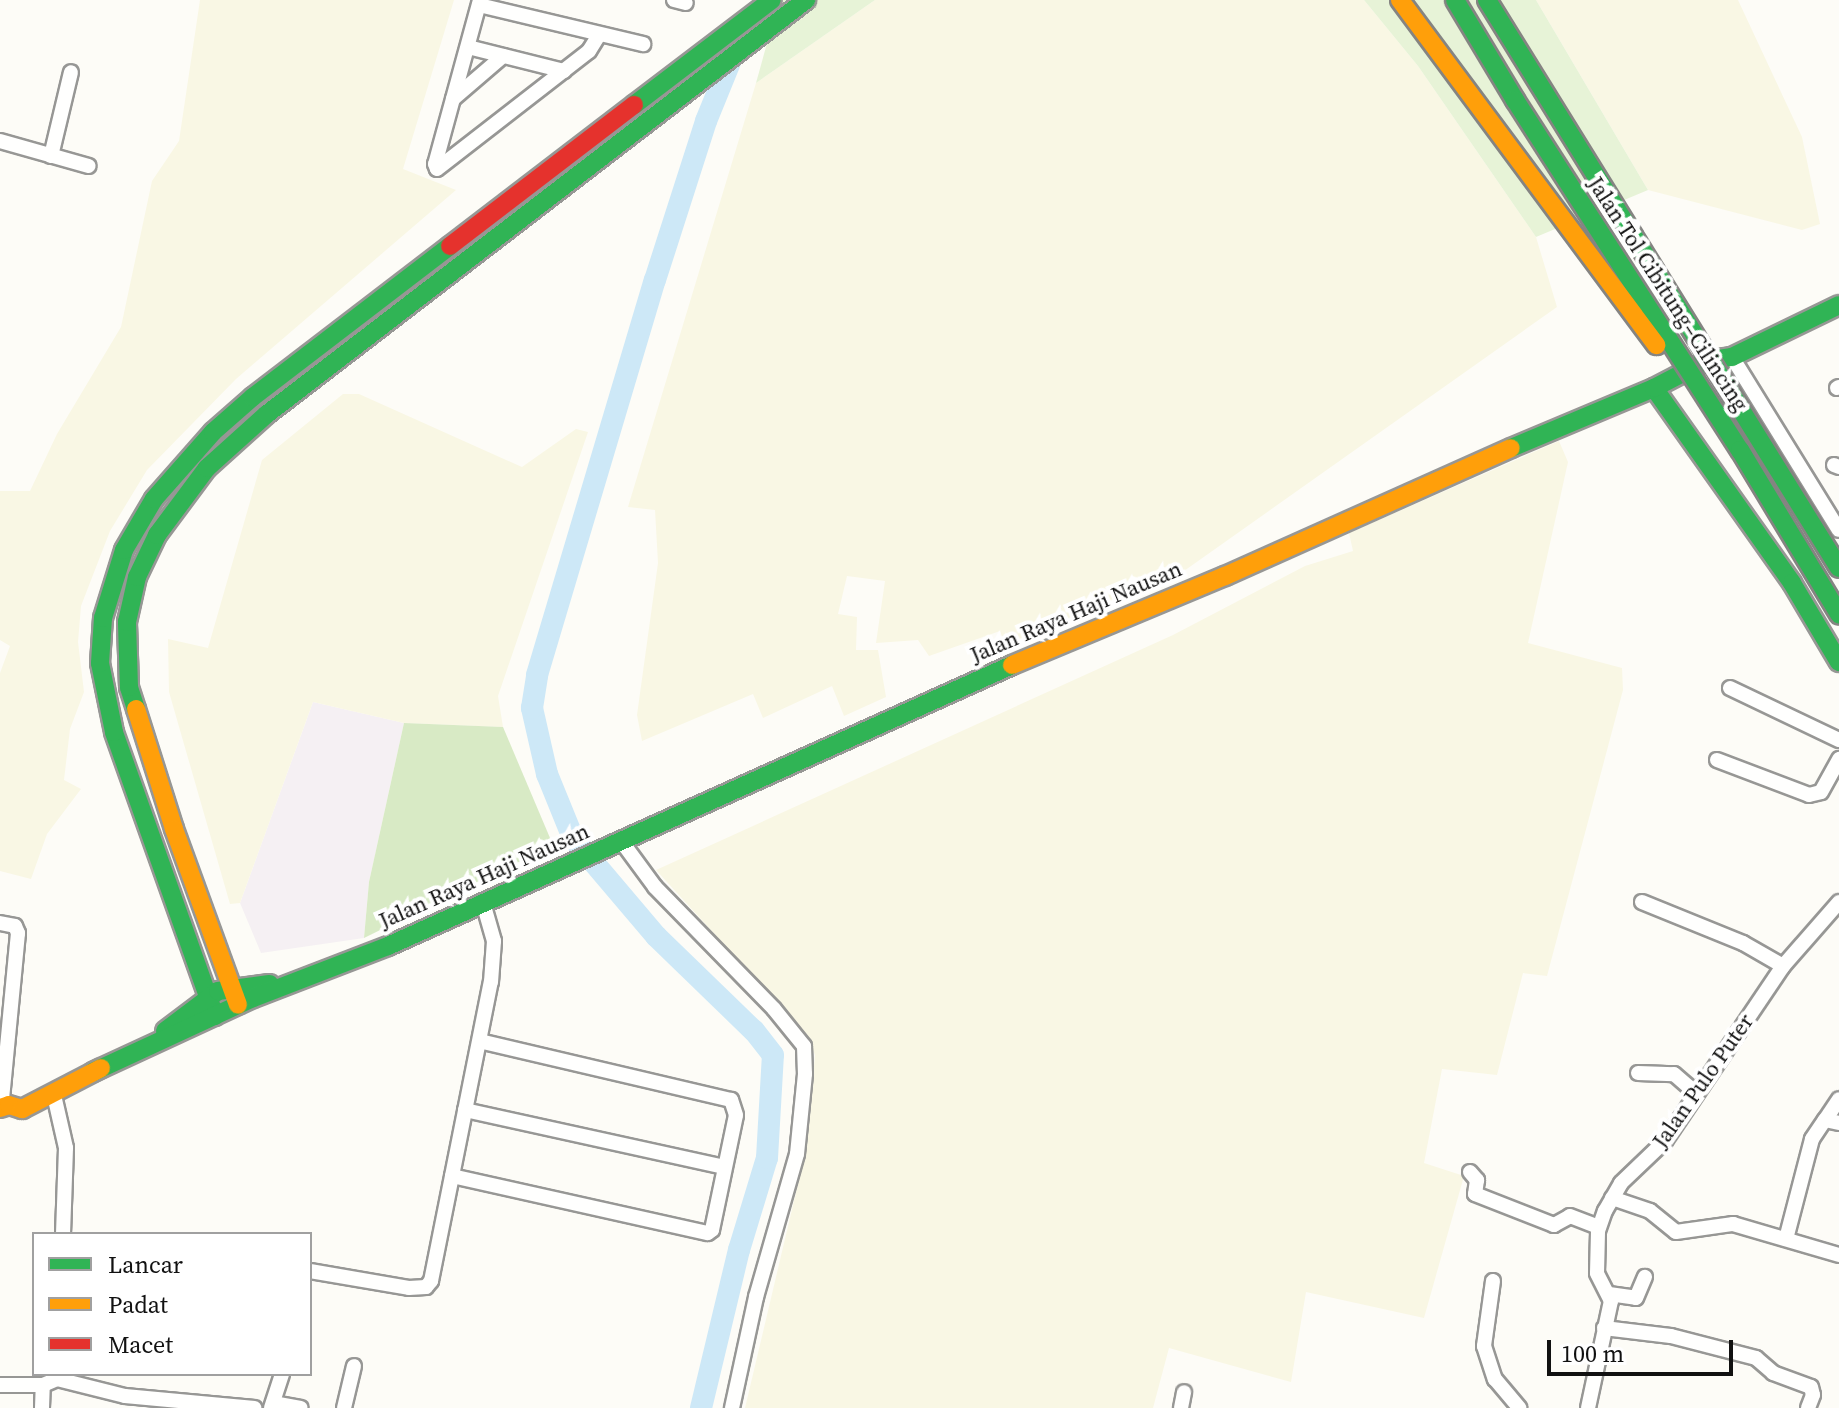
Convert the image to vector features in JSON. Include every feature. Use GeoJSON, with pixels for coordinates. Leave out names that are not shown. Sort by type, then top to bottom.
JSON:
{"type":"FeatureCollection","features":[{"type":"Feature","properties":{"kind":"main road"},"geometry":{"type":"LineString","coordinates":[[215,1016],[152,846],[107,707],[100,663],[101,643],[116,565],[154,499],[213,432],[461,237],[772,0]]}},
{"type":"Feature","properties":{"kind":"main road"},"geometry":{"type":"LineString","coordinates":[[235,996],[133,705],[126,645],[137,577],[171,513],[207,468],[267,414],[806,0]]}},
{"type":"Feature","properties":{"kind":"main road"},"geometry":{"type":"LineString","coordinates":[[1400,0],[1637,321],[1740,450]]}},
{"type":"Feature","properties":{"kind":"main road","name":"Jalan Tol Cibitung–Cilincing"},"geometry":{"type":"LineString","coordinates":[[1455,0],[1575,194],[1740,450],[1839,614]]}},
{"type":"Feature","properties":{"kind":"main road","name":"Jalan Tol Cibitung–Cilincing"},"geometry":{"type":"LineString","coordinates":[[1487,0],[1839,568]]}},
{"type":"Feature","properties":{"kind":"main road","name":"Jalan Raya Haji Nausan"},"geometry":{"type":"LineString","coordinates":[[0,1108],[9,1105],[22,1109],[53,1096],[165,1031],[208,996],[235,996],[331,967],[483,903],[944,693],[1225,576],[1600,408],[1654,388],[1706,361],[1732,357],[1839,305]]}},
{"type":"Feature","properties":{"kind":"main road"},"geometry":{"type":"LineString","coordinates":[[1654,388],[1792,583],[1839,662]]}},
{"type":"Feature","properties":{"kind":"main road","name":"Jalan Raya Haji Nausan"},"geometry":{"type":"LineString","coordinates":[[93,1072],[215,1016],[235,996]]}},
{"type":"Feature","properties":{"kind":"street"},"geometry":{"type":"LineString","coordinates":[[599,35],[589,51],[437,169],[435,164],[479,2],[643,44]]}},
{"type":"Feature","properties":{"kind":"street"},"geometry":{"type":"LineString","coordinates":[[468,47],[564,71]]}},
{"type":"Feature","properties":{"kind":"street"},"geometry":{"type":"LineString","coordinates":[[453,99],[503,56]]}},
{"type":"Feature","properties":{"kind":"street"},"geometry":{"type":"LineString","coordinates":[[51,156],[71,72]]}},
{"type":"Feature","properties":{"kind":"street"},"geometry":{"type":"LineString","coordinates":[[0,141],[89,166]]}},
{"type":"Feature","properties":{"kind":"street"},"geometry":{"type":"LineString","coordinates":[[1732,357],[1839,530]]}},
{"type":"Feature","properties":{"kind":"street"},"geometry":{"type":"LineString","coordinates":[[1730,688],[1839,740]]}},
{"type":"Feature","properties":{"kind":"street"},"geometry":{"type":"LineString","coordinates":[[1717,760],[1809,795],[1821,792],[1839,759]]}},
{"type":"Feature","properties":{"kind":"street"},"geometry":{"type":"LineString","coordinates":[[618,843],[655,887],[774,1009],[804,1046],[805,1074],[797,1154],[756,1297],[732,1408]]}},
{"type":"Feature","properties":{"kind":"street"},"geometry":{"type":"LineString","coordinates":[[1642,902],[1743,943],[1783,966]]}},
{"type":"Feature","properties":{"kind":"street","name":"Jalan Pulo Puter"},"geometry":{"type":"LineString","coordinates":[[1588,1408],[1609,1316],[1609,1294],[1597,1273],[1599,1227],[1612,1198],[1631,1172],[1665,1141],[1695,1092],[1783,966],[1839,902]]}},
{"type":"Feature","properties":{"kind":"street"},"geometry":{"type":"LineString","coordinates":[[312,1271],[409,1288],[426,1287],[431,1281],[495,955],[492,929],[483,903]]}},
{"type":"Feature","properties":{"kind":"street"},"geometry":{"type":"LineString","coordinates":[[0,923],[15,926],[18,933],[0,1108]]}},
{"type":"Feature","properties":{"kind":"street"},"geometry":{"type":"LineString","coordinates":[[452,1176],[708,1233],[712,1230],[736,1115],[731,1100],[480,1041]]}},
{"type":"Feature","properties":{"kind":"street"},"geometry":{"type":"LineString","coordinates":[[1638,1073],[1674,1074],[1695,1092]]}},
{"type":"Feature","properties":{"kind":"street"},"geometry":{"type":"LineString","coordinates":[[53,1096],[66,1148],[63,1232]]}},
{"type":"Feature","properties":{"kind":"street"},"geometry":{"type":"LineString","coordinates":[[1786,1239],[1804,1161],[1816,1132],[1832,1122],[1839,1099]]}},
{"type":"Feature","properties":{"kind":"street"},"geometry":{"type":"LineString","coordinates":[[465,1110],[724,1167]]}},
{"type":"Feature","properties":{"kind":"street"},"geometry":{"type":"LineString","coordinates":[[1470,1172],[1477,1180],[1475,1194],[1554,1225],[1570,1216],[1599,1227]]}},
{"type":"Feature","properties":{"kind":"street"},"geometry":{"type":"LineString","coordinates":[[1612,1198],[1650,1211],[1676,1232],[1693,1232],[1720,1223],[1839,1255]]}},
{"type":"Feature","properties":{"kind":"street"},"geometry":{"type":"LineString","coordinates":[[1609,1294],[1636,1298],[1645,1277]]}},
{"type":"Feature","properties":{"kind":"street"},"geometry":{"type":"LineString","coordinates":[[1493,1281],[1484,1346],[1495,1379],[1519,1408]]}},
{"type":"Feature","properties":{"kind":"street"},"geometry":{"type":"LineString","coordinates":[[1604,1328],[1671,1336],[1756,1358],[1773,1373],[1811,1387],[1808,1408]]}},
{"type":"Feature","properties":{"kind":"street"},"geometry":{"type":"LineString","coordinates":[[344,1408],[354,1366]]}},
{"type":"Feature","properties":{"kind":"street"},"geometry":{"type":"LineString","coordinates":[[281,1376],[272,1405],[301,1408]]}},
{"type":"Feature","properties":{"kind":"street"},"geometry":{"type":"LineString","coordinates":[[0,1385],[43,1385],[57,1377],[125,1396],[172,1403],[254,1408]]}},
{"type":"Feature","properties":{"kind":"street"},"geometry":{"type":"LineString","coordinates":[[42,1408],[43,1385]]}},
{"type":"Feature","properties":{"kind":"street"},"geometry":{"type":"LineString","coordinates":[[1181,1408],[1184,1392]]}},
{"type":"Feature","properties":{"kind":"shaded area"},"geometry":{"type":"Polygon","coordinates":[[[200,0],[454,0],[403,169],[456,190],[236,379],[147,470],[110,531],[81,606],[78,642],[84,692],[70,729],[64,780],[81,789],[47,834],[31,879],[0,871],[0,673],[10,646],[0,640],[0,491],[30,491],[57,434],[121,327],[152,181],[179,141],[200,0]]]}},
{"type":"Feature","properties":{"kind":"shaded area"},"geometry":{"type":"Polygon","coordinates":[[[875,0],[1364,0],[1418,66],[1536,237],[1557,307],[1167,583],[1007,650],[1000,631],[929,656],[918,640],[876,643],[885,581],[847,576],[838,614],[857,617],[856,650],[878,650],[886,697],[844,716],[832,686],[763,718],[753,694],[642,741],[637,715],[658,563],[655,510],[628,507],[756,83],[875,0]]]}},
{"type":"Feature","properties":{"kind":"shaded area"},"geometry":{"type":"Polygon","coordinates":[[[1536,0],[1738,0],[1802,137],[1820,224],[1802,230],[1648,190],[1536,0]]]}},
{"type":"Feature","properties":{"kind":"shaded area"},"geometry":{"type":"Polygon","coordinates":[[[343,394],[359,394],[522,467],[576,429],[588,432],[498,696],[503,727],[404,723],[313,702],[240,903],[230,904],[169,692],[168,639],[208,648],[262,460],[343,394]]]}},
{"type":"Feature","properties":{"kind":"shaded area"},"geometry":{"type":"Polygon","coordinates":[[[1559,441],[1568,462],[1528,643],[1622,668],[1623,690],[1547,976],[1523,973],[1497,1075],[1442,1069],[1424,1163],[1464,1176],[1424,1318],[1306,1292],[1291,1382],[1169,1348],[1153,1408],[745,1408],[807,1146],[815,1055],[805,1033],[656,870],[1173,635],[1305,566],[1353,551],[1349,533],[1559,441]]]}},
{"type":"Feature","properties":{"kind":"shaded area"},"geometry":{"type":"Polygon","coordinates":[[[313,702],[404,723],[369,882],[364,938],[261,953],[240,903],[313,702]]]}},
{"type":"Feature","properties":{"kind":"green space"},"geometry":{"type":"Polygon","coordinates":[[[779,0],[875,0],[756,83],[779,0]]]}},
{"type":"Feature","properties":{"kind":"green space"},"geometry":{"type":"Polygon","coordinates":[[[1364,0],[1536,0],[1648,190],[1536,237],[1418,66],[1364,0]]]}},
{"type":"Feature","properties":{"kind":"green space"},"geometry":{"type":"Polygon","coordinates":[[[404,723],[503,727],[553,845],[364,938],[369,882],[404,723]]]}},
{"type":"Feature","properties":{"kind":"waterway"},"geometry":{"type":"LineString","coordinates":[[701,1408],[739,1250],[767,1158],[773,1055],[754,1031],[656,936],[573,838],[547,774],[532,708],[537,675],[655,280],[706,121],[735,50]]}},
{"type":"Feature","properties":{"kind":"traffic: fast"},"geometry":{"type":"LineString","coordinates":[[634,105],[772,0]]}},
{"type":"Feature","properties":{"kind":"traffic: fast"},"geometry":{"type":"LineString","coordinates":[[136,709],[129,687],[127,622],[137,577],[157,535],[207,468],[267,414],[806,0]]}},
{"type":"Feature","properties":{"kind":"traffic: fast"},"geometry":{"type":"LineString","coordinates":[[1455,0],[1515,100],[1740,450],[1839,614]]}},
{"type":"Feature","properties":{"kind":"traffic: fast"},"geometry":{"type":"LineString","coordinates":[[1487,0],[1839,568]]}},
{"type":"Feature","properties":{"kind":"traffic: fast"},"geometry":{"type":"LineString","coordinates":[[215,1016],[114,732],[100,663],[103,618],[124,550],[154,499],[213,432],[253,397],[450,246]]}},
{"type":"Feature","properties":{"kind":"traffic: fast"},"geometry":{"type":"LineString","coordinates":[[1511,448],[1654,388],[1706,361],[1732,357],[1839,305]]}},
{"type":"Feature","properties":{"kind":"traffic: fast"},"geometry":{"type":"LineString","coordinates":[[1654,388],[1792,583],[1839,662]]}},
{"type":"Feature","properties":{"kind":"traffic: fast"},"geometry":{"type":"LineString","coordinates":[[93,1072],[253,998],[388,946],[1012,665]]}},
{"type":"Feature","properties":{"kind":"traffic: fast"},"geometry":{"type":"LineString","coordinates":[[165,1031],[218,991],[270,984]]}},
{"type":"Feature","properties":{"kind":"traffic: slow"},"geometry":{"type":"LineString","coordinates":[[1400,0],[1656,345]]}},
{"type":"Feature","properties":{"kind":"traffic: slow"},"geometry":{"type":"LineString","coordinates":[[1012,665],[1225,576],[1511,448]]}},
{"type":"Feature","properties":{"kind":"traffic: slow"},"geometry":{"type":"LineString","coordinates":[[136,709],[174,829],[238,1005]]}},
{"type":"Feature","properties":{"kind":"traffic: slow"},"geometry":{"type":"LineString","coordinates":[[0,1108],[9,1105],[22,1109],[101,1068]]}},
{"type":"Feature","properties":{"kind":"traffic: jam"},"geometry":{"type":"LineString","coordinates":[[450,246],[634,105]]}}]}
